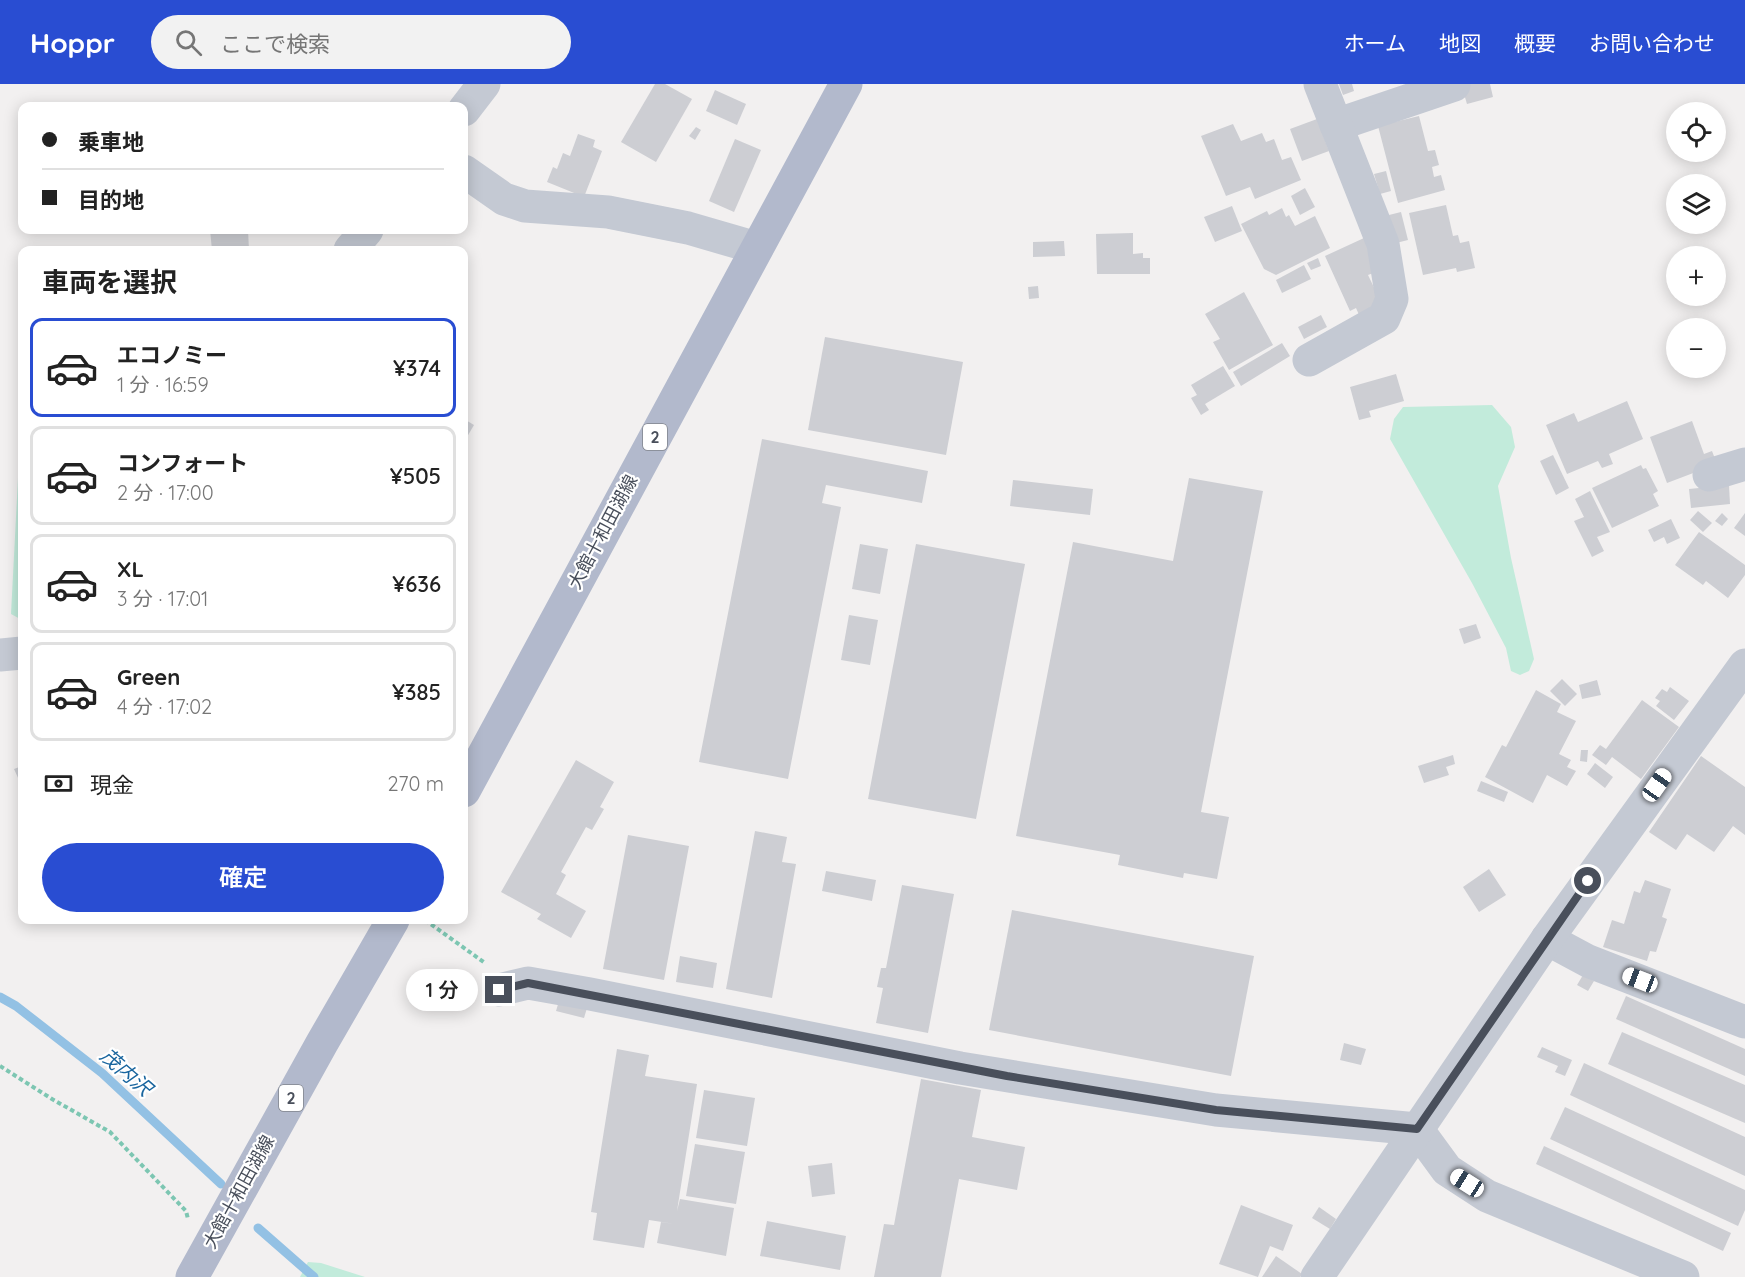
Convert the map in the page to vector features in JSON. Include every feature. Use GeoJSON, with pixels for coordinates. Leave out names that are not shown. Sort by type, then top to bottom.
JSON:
{"type":"FeatureCollection","features":[{"type":"Feature","properties":{"kind":"main road","name":"大館十和田湖線"},"geometry":{"type":"LineString","coordinates":[[468,784],[846,84]]}},
{"type":"Feature","properties":{"kind":"main road","name":"大館十和田湖線"},"geometry":{"type":"LineString","coordinates":[[196,1268],[391,924]]}},
{"type":"Feature","properties":{"kind":"street"},"geometry":{"type":"LineString","coordinates":[[468,105],[484,84]]}},
{"type":"Feature","properties":{"kind":"street"},"geometry":{"type":"LineString","coordinates":[[1309,360],[1384,318],[1392,299],[1383,244],[1320,84]]}},
{"type":"Feature","properties":{"kind":"street"},"geometry":{"type":"LineString","coordinates":[[1336,125],[1454,85]]}},
{"type":"Feature","properties":{"kind":"street"},"geometry":{"type":"LineString","coordinates":[[468,174],[504,199],[525,206],[608,212],[688,228],[757,248]]}},
{"type":"Feature","properties":{"kind":"street"},"geometry":{"type":"LineString","coordinates":[[353,246],[364,234]]}},
{"type":"Feature","properties":{"kind":"street"},"geometry":{"type":"LineString","coordinates":[[1709,475],[1745,464]]}},
{"type":"Feature","properties":{"kind":"street"},"geometry":{"type":"LineString","coordinates":[[0,655],[18,653]]}},
{"type":"Feature","properties":{"kind":"street"},"geometry":{"type":"LineString","coordinates":[[1317,1277],[1547,939],[1745,665]]}},
{"type":"Feature","properties":{"kind":"street"},"geometry":{"type":"LineString","coordinates":[[1547,939],[1588,961],[1745,1022]]}},
{"type":"Feature","properties":{"kind":"street"},"geometry":{"type":"LineString","coordinates":[[508,988],[528,983],[960,1068],[1204,1108],[1417,1129],[1446,1170],[1487,1196],[1683,1277]]}},
{"type":"Feature","properties":{"kind":"path"},"geometry":{"type":"LineString","coordinates":[[430,924],[508,988]]}},
{"type":"Feature","properties":{"kind":"path"},"geometry":{"type":"LineString","coordinates":[[0,1066],[110,1132],[186,1211],[196,1268]]}},
{"type":"Feature","properties":{"kind":"green space"},"geometry":{"type":"Polygon","coordinates":[[[1492,405],[1511,427],[1515,447],[1498,486],[1511,558],[1534,659],[1529,671],[1520,675],[1511,671],[1506,648],[1472,583],[1390,439],[1394,419],[1403,407],[1492,405]]]}},
{"type":"Feature","properties":{"kind":"green space"},"geometry":{"type":"Polygon","coordinates":[[[18,478],[18,618],[11,614],[18,478]]]}},
{"type":"Feature","properties":{"kind":"green space"},"geometry":{"type":"Polygon","coordinates":[[[308,1262],[321,1263],[365,1277],[300,1277],[308,1262]]]}},
{"type":"Feature","properties":{"kind":"building"},"geometry":{"type":"Polygon","coordinates":[[[655,84],[665,84],[692,99],[656,162],[621,142],[655,84]]]}},
{"type":"Feature","properties":{"kind":"building"},"geometry":{"type":"Polygon","coordinates":[[[1339,84],[1352,84],[1354,91],[1343,95],[1339,84]]]}},
{"type":"Feature","properties":{"kind":"building"},"geometry":{"type":"Polygon","coordinates":[[[1461,84],[1490,84],[1493,97],[1467,104],[1461,84]]]}},
{"type":"Feature","properties":{"kind":"building"},"geometry":{"type":"Polygon","coordinates":[[[715,90],[746,104],[737,125],[706,111],[715,90]]]}},
{"type":"Feature","properties":{"kind":"building"},"geometry":{"type":"Polygon","coordinates":[[[1419,116],[1428,151],[1435,150],[1439,165],[1432,167],[1434,177],[1441,175],[1445,190],[1398,203],[1378,126],[1419,116]]]}},
{"type":"Feature","properties":{"kind":"building"},"geometry":{"type":"Polygon","coordinates":[[[1317,119],[1329,151],[1302,161],[1290,129],[1317,119]]]}},
{"type":"Feature","properties":{"kind":"building"},"geometry":{"type":"Polygon","coordinates":[[[1233,124],[1241,141],[1262,133],[1266,142],[1274,139],[1282,160],[1291,157],[1301,180],[1255,199],[1250,187],[1226,196],[1201,136],[1233,124]]]}},
{"type":"Feature","properties":{"kind":"building"},"geometry":{"type":"Polygon","coordinates":[[[696,127],[701,130],[695,140],[689,136],[696,127]]]}},
{"type":"Feature","properties":{"kind":"building"},"geometry":{"type":"Polygon","coordinates":[[[578,134],[595,140],[593,147],[602,151],[584,197],[547,182],[553,167],[557,169],[563,153],[570,156],[578,134]]]}},
{"type":"Feature","properties":{"kind":"building"},"geometry":{"type":"Polygon","coordinates":[[[735,139],[761,150],[734,212],[709,201],[735,139]]]}},
{"type":"Feature","properties":{"kind":"building"},"geometry":{"type":"Polygon","coordinates":[[[1386,171],[1391,191],[1380,194],[1374,174],[1386,171]]]}},
{"type":"Feature","properties":{"kind":"building"},"geometry":{"type":"Polygon","coordinates":[[[1305,188],[1315,207],[1300,215],[1291,196],[1305,188]]]}},
{"type":"Feature","properties":{"kind":"building"},"geometry":{"type":"Polygon","coordinates":[[[1446,205],[1453,236],[1458,235],[1460,243],[1469,241],[1475,268],[1457,272],[1456,268],[1423,275],[1409,213],[1446,205]]]}},
{"type":"Feature","properties":{"kind":"building"},"geometry":{"type":"Polygon","coordinates":[[[1232,206],[1242,231],[1215,242],[1204,217],[1232,206]]]}},
{"type":"Feature","properties":{"kind":"building"},"geometry":{"type":"Polygon","coordinates":[[[1282,208],[1286,217],[1289,215],[1295,226],[1315,216],[1330,248],[1276,275],[1264,269],[1241,224],[1267,211],[1269,215],[1282,208]]]}},
{"type":"Feature","properties":{"kind":"building"},"geometry":{"type":"Polygon","coordinates":[[[1401,212],[1408,240],[1392,244],[1385,216],[1401,212]]]}},
{"type":"Feature","properties":{"kind":"building"},"geometry":{"type":"Polygon","coordinates":[[[1133,233],[1133,254],[1143,253],[1143,258],[1150,258],[1150,274],[1097,274],[1096,234],[1133,233]]]}},
{"type":"Feature","properties":{"kind":"building"},"geometry":{"type":"Polygon","coordinates":[[[210,234],[248,234],[249,246],[212,246],[210,234]]]}},
{"type":"Feature","properties":{"kind":"building"},"geometry":{"type":"Polygon","coordinates":[[[1364,238],[1376,272],[1368,275],[1380,300],[1360,317],[1356,308],[1350,311],[1325,256],[1364,238]]]}},
{"type":"Feature","properties":{"kind":"building"},"geometry":{"type":"Polygon","coordinates":[[[1064,241],[1065,256],[1033,257],[1033,242],[1064,241]]]}},
{"type":"Feature","properties":{"kind":"building"},"geometry":{"type":"Polygon","coordinates":[[[1318,258],[1321,266],[1311,270],[1307,263],[1318,258]]]}},
{"type":"Feature","properties":{"kind":"building"},"geometry":{"type":"Polygon","coordinates":[[[1304,265],[1311,279],[1282,293],[1276,280],[1304,265]]]}},
{"type":"Feature","properties":{"kind":"building"},"geometry":{"type":"Polygon","coordinates":[[[1038,286],[1039,298],[1029,299],[1028,287],[1038,286]]]}},
{"type":"Feature","properties":{"kind":"building"},"geometry":{"type":"Polygon","coordinates":[[[1244,292],[1273,345],[1229,370],[1213,342],[1220,339],[1205,314],[1244,292]]]}},
{"type":"Feature","properties":{"kind":"building"},"geometry":{"type":"Polygon","coordinates":[[[1321,315],[1327,327],[1304,339],[1298,327],[1321,315]]]}},
{"type":"Feature","properties":{"kind":"building"},"geometry":{"type":"Polygon","coordinates":[[[825,337],[963,362],[946,455],[808,430],[825,337]]]}},
{"type":"Feature","properties":{"kind":"building"},"geometry":{"type":"Polygon","coordinates":[[[1282,343],[1290,356],[1241,386],[1233,372],[1282,343]]]}},
{"type":"Feature","properties":{"kind":"building"},"geometry":{"type":"Polygon","coordinates":[[[1223,366],[1235,386],[1205,404],[1209,410],[1201,415],[1191,398],[1197,395],[1191,385],[1223,366]]]}},
{"type":"Feature","properties":{"kind":"building"},"geometry":{"type":"Polygon","coordinates":[[[1396,374],[1404,401],[1369,411],[1371,417],[1359,420],[1350,387],[1396,374]]]}},
{"type":"Feature","properties":{"kind":"building"},"geometry":{"type":"Polygon","coordinates":[[[1627,401],[1643,439],[1609,454],[1613,464],[1602,468],[1598,461],[1567,474],[1546,425],[1574,413],[1578,422],[1627,401]]]}},
{"type":"Feature","properties":{"kind":"building"},"geometry":{"type":"Polygon","coordinates":[[[468,421],[474,425],[468,435],[468,421]]]}},
{"type":"Feature","properties":{"kind":"building"},"geometry":{"type":"Polygon","coordinates":[[[1692,421],[1704,454],[1712,451],[1717,464],[1667,483],[1650,437],[1692,421]]]}},
{"type":"Feature","properties":{"kind":"building"},"geometry":{"type":"Polygon","coordinates":[[[762,439],[928,471],[922,503],[826,485],[822,503],[841,507],[788,779],[699,762],[762,439]]]}},
{"type":"Feature","properties":{"kind":"building"},"geometry":{"type":"Polygon","coordinates":[[[1553,455],[1569,488],[1556,495],[1540,461],[1553,455]]]}},
{"type":"Feature","properties":{"kind":"building"},"geometry":{"type":"Polygon","coordinates":[[[1641,465],[1643,469],[1646,468],[1658,491],[1653,494],[1659,506],[1612,528],[1592,488],[1641,465]]]}},
{"type":"Feature","properties":{"kind":"building"},"geometry":{"type":"Polygon","coordinates":[[[1189,478],[1263,491],[1201,812],[1229,817],[1217,879],[1184,873],[1183,878],[1118,865],[1120,855],[1016,836],[1073,542],[1173,561],[1189,478]]]}},
{"type":"Feature","properties":{"kind":"building"},"geometry":{"type":"Polygon","coordinates":[[[1013,480],[1093,489],[1090,515],[1010,506],[1013,480]]]}},
{"type":"Feature","properties":{"kind":"building"},"geometry":{"type":"Polygon","coordinates":[[[1729,485],[1730,504],[1691,508],[1689,489],[1729,485]]]}},
{"type":"Feature","properties":{"kind":"building"},"geometry":{"type":"Polygon","coordinates":[[[1590,491],[1610,532],[1597,537],[1604,551],[1592,557],[1574,521],[1584,517],[1575,499],[1590,491]]]}},
{"type":"Feature","properties":{"kind":"building"},"geometry":{"type":"Polygon","coordinates":[[[1698,511],[1712,523],[1703,532],[1690,520],[1698,511]]]}},
{"type":"Feature","properties":{"kind":"building"},"geometry":{"type":"Polygon","coordinates":[[[1722,513],[1728,519],[1722,526],[1715,521],[1722,513]]]}},
{"type":"Feature","properties":{"kind":"building"},"geometry":{"type":"Polygon","coordinates":[[[1745,513],[1745,536],[1734,528],[1745,513]]]}},
{"type":"Feature","properties":{"kind":"building"},"geometry":{"type":"Polygon","coordinates":[[[1671,519],[1680,538],[1667,544],[1664,537],[1654,542],[1648,530],[1671,519]]]}},
{"type":"Feature","properties":{"kind":"building"},"geometry":{"type":"Polygon","coordinates":[[[1699,532],[1745,565],[1745,575],[1728,598],[1706,581],[1703,585],[1675,565],[1699,532]]]}},
{"type":"Feature","properties":{"kind":"building"},"geometry":{"type":"Polygon","coordinates":[[[860,544],[888,549],[880,594],[852,589],[860,544]]]}},
{"type":"Feature","properties":{"kind":"building"},"geometry":{"type":"Polygon","coordinates":[[[916,544],[1025,564],[976,819],[868,799],[916,544]]]}},
{"type":"Feature","properties":{"kind":"building"},"geometry":{"type":"Polygon","coordinates":[[[849,615],[878,620],[870,665],[841,660],[849,615]]]}},
{"type":"Feature","properties":{"kind":"building"},"geometry":{"type":"Polygon","coordinates":[[[1476,624],[1481,638],[1464,644],[1459,629],[1476,624]]]}},
{"type":"Feature","properties":{"kind":"building"},"geometry":{"type":"Polygon","coordinates":[[[1562,679],[1577,694],[1565,706],[1550,691],[1562,679]]]}},
{"type":"Feature","properties":{"kind":"building"},"geometry":{"type":"Polygon","coordinates":[[[1597,680],[1601,695],[1582,699],[1579,685],[1597,680]]]}},
{"type":"Feature","properties":{"kind":"building"},"geometry":{"type":"Polygon","coordinates":[[[1670,687],[1689,701],[1674,720],[1656,706],[1660,701],[1655,698],[1662,689],[1667,692],[1670,687]]]}},
{"type":"Feature","properties":{"kind":"building"},"geometry":{"type":"Polygon","coordinates":[[[1536,690],[1561,704],[1557,712],[1576,721],[1559,754],[1571,760],[1567,767],[1576,771],[1567,786],[1547,775],[1533,803],[1485,777],[1502,745],[1506,747],[1536,690]]]}},
{"type":"Feature","properties":{"kind":"building"},"geometry":{"type":"Polygon","coordinates":[[[1642,700],[1679,727],[1641,779],[1612,757],[1606,765],[1592,755],[1600,745],[1606,749],[1642,700]]]}},
{"type":"Feature","properties":{"kind":"building"},"geometry":{"type":"Polygon","coordinates":[[[1581,750],[1588,750],[1587,762],[1580,761],[1581,750]]]}},
{"type":"Feature","properties":{"kind":"building"},"geometry":{"type":"Polygon","coordinates":[[[1453,755],[1455,764],[1446,767],[1449,775],[1424,783],[1418,766],[1453,755]]]}},
{"type":"Feature","properties":{"kind":"building"},"geometry":{"type":"Polygon","coordinates":[[[1701,756],[1745,787],[1745,835],[1733,826],[1714,852],[1687,834],[1676,850],[1649,832],[1701,756]]]}},
{"type":"Feature","properties":{"kind":"building"},"geometry":{"type":"Polygon","coordinates":[[[576,760],[614,782],[600,807],[604,809],[592,830],[586,827],[561,872],[566,875],[556,894],[586,911],[571,938],[537,919],[541,914],[501,892],[576,760]]]}},
{"type":"Feature","properties":{"kind":"building"},"geometry":{"type":"Polygon","coordinates":[[[1595,763],[1613,777],[1605,788],[1587,774],[1595,763]]]}},
{"type":"Feature","properties":{"kind":"building"},"geometry":{"type":"Polygon","coordinates":[[[1481,781],[1508,792],[1504,802],[1477,791],[1481,781]]]}},
{"type":"Feature","properties":{"kind":"building"},"geometry":{"type":"Polygon","coordinates":[[[755,831],[787,837],[782,862],[796,864],[772,998],[726,989],[755,831]]]}},
{"type":"Feature","properties":{"kind":"building"},"geometry":{"type":"Polygon","coordinates":[[[628,835],[689,846],[664,980],[603,969],[628,835]]]}},
{"type":"Feature","properties":{"kind":"building"},"geometry":{"type":"Polygon","coordinates":[[[1489,869],[1506,895],[1479,912],[1463,887],[1489,869]]]}},
{"type":"Feature","properties":{"kind":"building"},"geometry":{"type":"Polygon","coordinates":[[[826,871],[876,880],[872,901],[822,891],[826,871]]]}},
{"type":"Feature","properties":{"kind":"building"},"geometry":{"type":"Polygon","coordinates":[[[1645,880],[1671,889],[1662,917],[1667,919],[1656,952],[1650,951],[1647,961],[1603,947],[1612,920],[1624,924],[1634,891],[1640,893],[1645,880]]]}},
{"type":"Feature","properties":{"kind":"building"},"geometry":{"type":"Polygon","coordinates":[[[902,885],[954,894],[928,1033],[876,1023],[883,988],[877,987],[881,968],[886,968],[902,885]]]}},
{"type":"Feature","properties":{"kind":"building"},"geometry":{"type":"Polygon","coordinates":[[[1012,910],[1254,956],[1231,1076],[989,1030],[1012,910]]]}},
{"type":"Feature","properties":{"kind":"building"},"geometry":{"type":"Polygon","coordinates":[[[680,956],[717,963],[713,988],[676,982],[680,956]]]}},
{"type":"Feature","properties":{"kind":"building"},"geometry":{"type":"Polygon","coordinates":[[[1583,975],[1594,981],[1588,991],[1577,985],[1583,975]]]}},
{"type":"Feature","properties":{"kind":"building"},"geometry":{"type":"Polygon","coordinates":[[[1626,996],[1745,1049],[1745,1076],[1616,1019],[1626,996]]]}},
{"type":"Feature","properties":{"kind":"building"},"geometry":{"type":"Polygon","coordinates":[[[559,1001],[587,1008],[584,1018],[556,1011],[559,1001]]]}},
{"type":"Feature","properties":{"kind":"building"},"geometry":{"type":"Polygon","coordinates":[[[1622,1032],[1745,1085],[1745,1123],[1608,1064],[1622,1032]]]}},
{"type":"Feature","properties":{"kind":"building"},"geometry":{"type":"Polygon","coordinates":[[[1344,1043],[1366,1049],[1361,1065],[1340,1060],[1344,1043]]]}},
{"type":"Feature","properties":{"kind":"building"},"geometry":{"type":"Polygon","coordinates":[[[1542,1047],[1572,1060],[1565,1076],[1555,1072],[1558,1066],[1537,1057],[1542,1047]]]}},
{"type":"Feature","properties":{"kind":"building"},"geometry":{"type":"Polygon","coordinates":[[[617,1049],[649,1055],[645,1076],[697,1084],[677,1211],[680,1199],[734,1208],[726,1256],[657,1243],[661,1222],[675,1224],[649,1220],[644,1248],[593,1240],[597,1213],[591,1212],[617,1049]]]}},
{"type":"Feature","properties":{"kind":"building"},"geometry":{"type":"Polygon","coordinates":[[[1584,1063],[1745,1137],[1745,1176],[1570,1095],[1584,1063]]]}},
{"type":"Feature","properties":{"kind":"building"},"geometry":{"type":"Polygon","coordinates":[[[921,1079],[981,1090],[972,1137],[1025,1147],[1017,1190],[959,1179],[941,1277],[874,1277],[884,1224],[894,1225],[921,1079]]]}},
{"type":"Feature","properties":{"kind":"building"},"geometry":{"type":"Polygon","coordinates":[[[704,1090],[755,1098],[747,1146],[696,1138],[704,1090]]]}},
{"type":"Feature","properties":{"kind":"building"},"geometry":{"type":"Polygon","coordinates":[[[1565,1107],[1745,1190],[1745,1210],[1738,1226],[1550,1139],[1565,1107]]]}},
{"type":"Feature","properties":{"kind":"building"},"geometry":{"type":"Polygon","coordinates":[[[695,1144],[745,1152],[736,1204],[686,1196],[695,1144]]]}},
{"type":"Feature","properties":{"kind":"building"},"geometry":{"type":"Polygon","coordinates":[[[1544,1146],[1731,1233],[1723,1251],[1536,1164],[1544,1146]]]}},
{"type":"Feature","properties":{"kind":"building"},"geometry":{"type":"Polygon","coordinates":[[[832,1163],[835,1194],[812,1197],[808,1166],[832,1163]]]}},
{"type":"Feature","properties":{"kind":"building"},"geometry":{"type":"Polygon","coordinates":[[[1241,1205],[1293,1225],[1283,1251],[1270,1246],[1258,1277],[1219,1264],[1241,1205]]]}},
{"type":"Feature","properties":{"kind":"building"},"geometry":{"type":"Polygon","coordinates":[[[1319,1207],[1336,1219],[1330,1229],[1312,1218],[1319,1207]]]}},
{"type":"Feature","properties":{"kind":"building"},"geometry":{"type":"Polygon","coordinates":[[[767,1221],[846,1236],[840,1270],[760,1256],[767,1221]]]}},
{"type":"Feature","properties":{"kind":"building"},"geometry":{"type":"Polygon","coordinates":[[[1276,1256],[1302,1274],[1300,1277],[1262,1277],[1276,1256]]]}},
{"type":"Feature","properties":{"kind":"waterway","name":"茂内沢"},"geometry":{"type":"LineString","coordinates":[[0,997],[16,1006],[102,1073],[221,1184]]}},
{"type":"Feature","properties":{"kind":"waterway","name":"茂内沢"},"geometry":{"type":"LineString","coordinates":[[258,1228],[314,1277]]}},
{"type":"Feature","properties":{"kind":"route"},"geometry":{"type":"LineString","coordinates":[[499,990],[528,983],[960,1068],[1216,1110],[1417,1129],[1588,881]]}}]}
